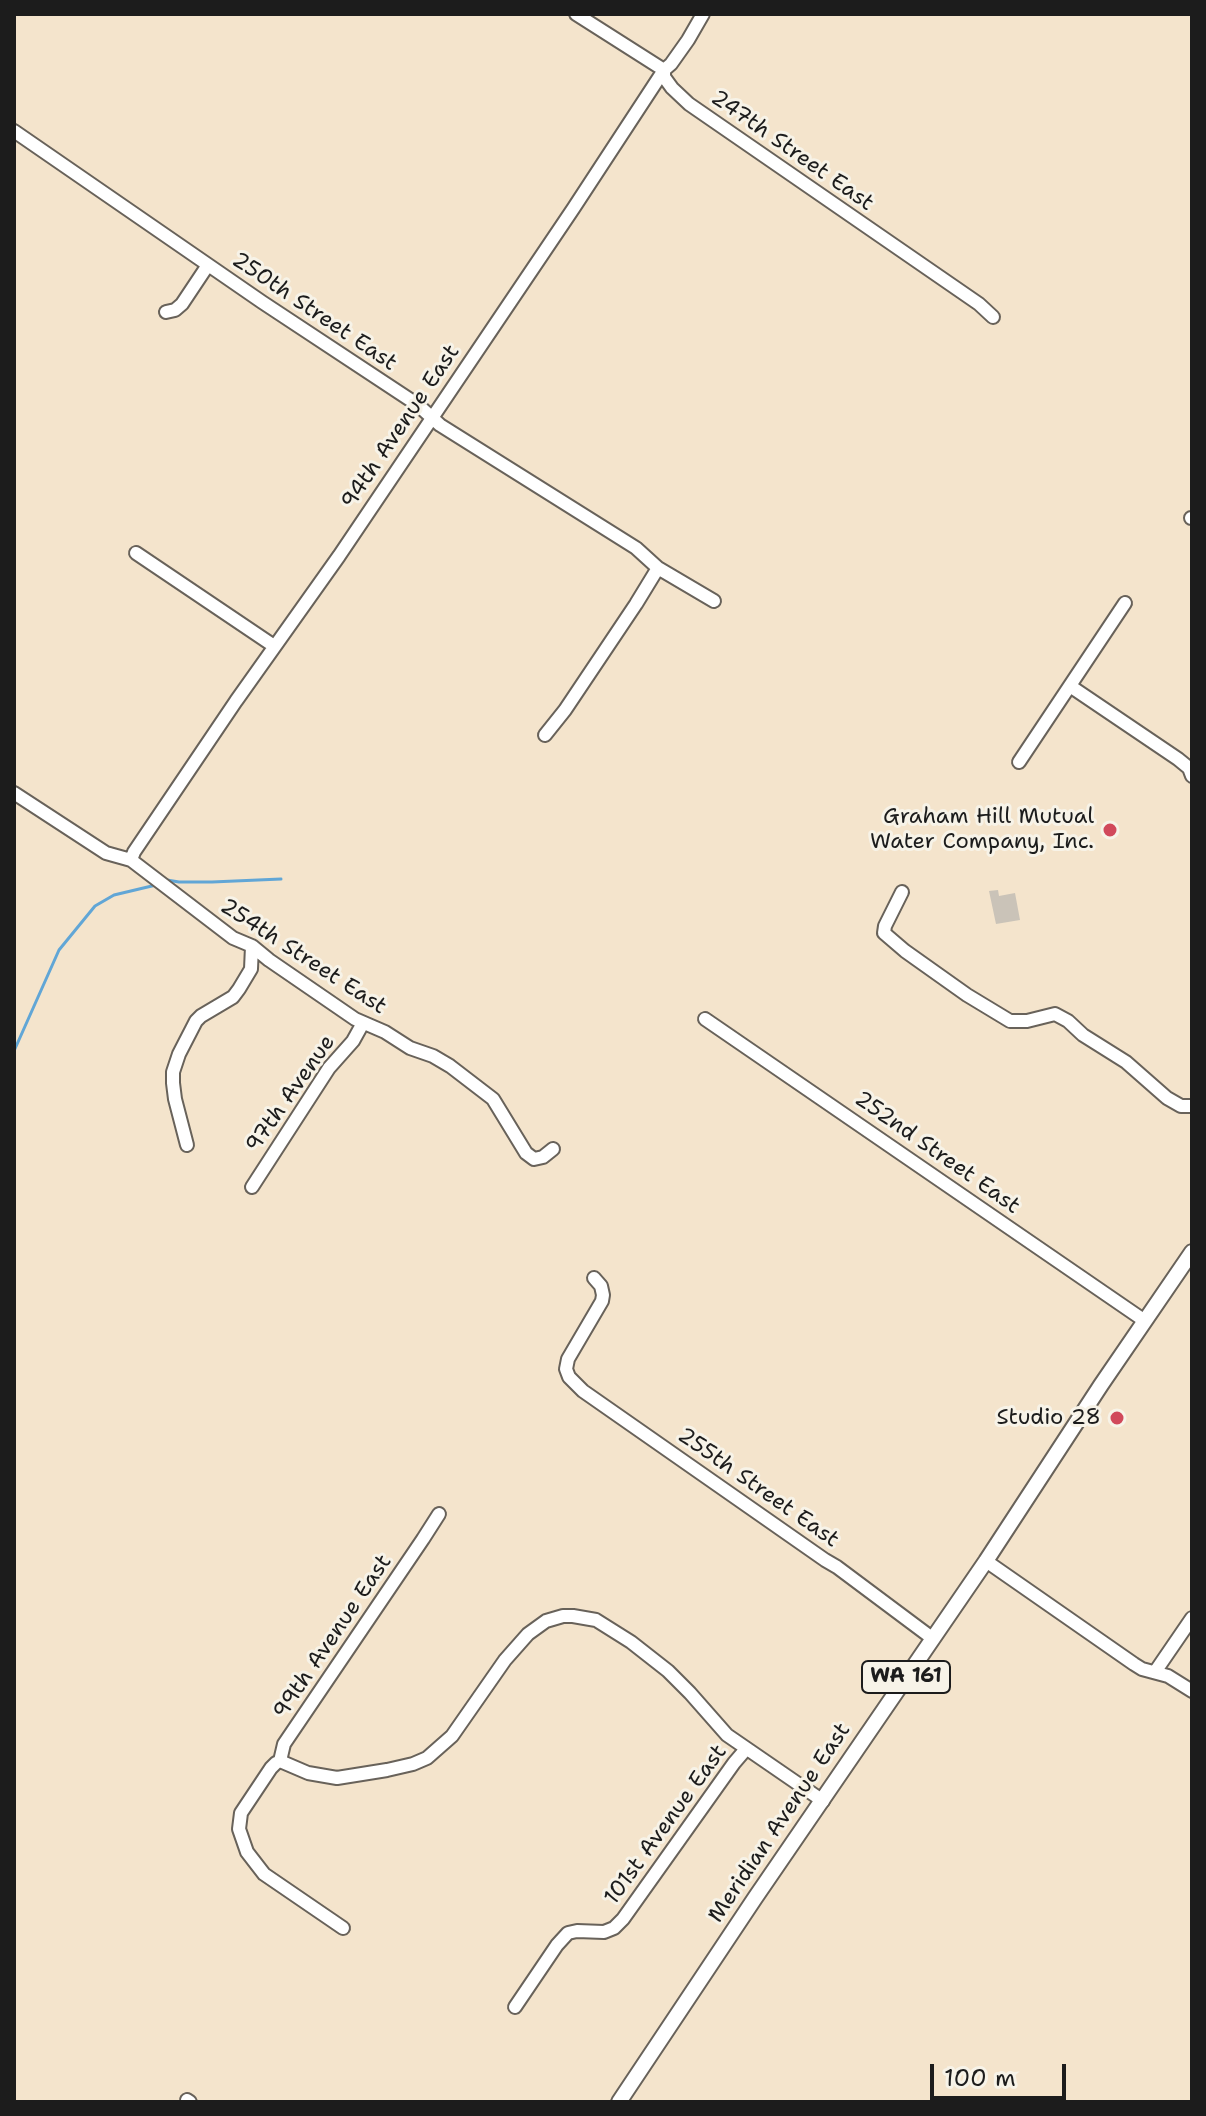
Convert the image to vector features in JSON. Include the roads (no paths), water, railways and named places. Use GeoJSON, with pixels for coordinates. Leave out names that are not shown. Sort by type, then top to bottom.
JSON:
{"type":"FeatureCollection","features":[{"type":"Feature","properties":{"kind":"main road","name":"Meridian Avenue East"},"geometry":{"type":"LineString","coordinates":[[619,2102],[1192,1252]]}},
{"type":"Feature","properties":{"kind":"street","name":"247th Street East"},"geometry":{"type":"LineString","coordinates":[[576,14],[664,70],[664,77],[672,88],[689,104],[979,304],[993,317]]}},
{"type":"Feature","properties":{"kind":"street","name":"94th Avenue East"},"geometry":{"type":"LineString","coordinates":[[131,860],[703,14]]}},
{"type":"Feature","properties":{"kind":"street","name":"250th Street East"},"geometry":{"type":"LineString","coordinates":[[14,131],[418,405],[440,425],[636,548],[658,568],[714,601]]}},
{"type":"Feature","properties":{"kind":"street"},"geometry":{"type":"LineString","coordinates":[[166,312],[182,304],[208,265]]}},
{"type":"Feature","properties":{"kind":"street"},"geometry":{"type":"LineString","coordinates":[[136,553],[274,646]]}},
{"type":"Feature","properties":{"kind":"street"},"geometry":{"type":"LineString","coordinates":[[545,735],[623,625],[658,568]]}},
{"type":"Feature","properties":{"kind":"street"},"geometry":{"type":"LineString","coordinates":[[1019,762],[1125,603]]}},
{"type":"Feature","properties":{"kind":"street"},"geometry":{"type":"LineString","coordinates":[[1070,686],[1178,759],[1189,768],[1192,776]]}},
{"type":"Feature","properties":{"kind":"street","name":"254th Street East"},"geometry":{"type":"LineString","coordinates":[[14,793],[106,853],[131,860],[233,938],[252,946],[363,1023],[410,1048],[441,1060],[487,1093],[526,1153],[534,1159],[543,1157],[553,1149]]}},
{"type":"Feature","properties":{"kind":"street"},"geometry":{"type":"LineString","coordinates":[[902,892],[884,933],[905,951],[1010,1021],[1027,1021],[1055,1014],[1068,1021],[1083,1035],[1126,1062],[1167,1098],[1181,1106],[1192,1106]]}},
{"type":"Feature","properties":{"kind":"street"},"geometry":{"type":"LineString","coordinates":[[187,1145],[175,1099],[173,1072],[196,1021],[233,997],[239,989],[251,969],[252,946]]}},
{"type":"Feature","properties":{"kind":"street","name":"252nd Street East"},"geometry":{"type":"LineString","coordinates":[[705,1019],[1145,1321]]}},
{"type":"Feature","properties":{"kind":"street","name":"97th Avenue"},"geometry":{"type":"LineString","coordinates":[[252,1187],[329,1068],[353,1041],[363,1023]]}},
{"type":"Feature","properties":{"kind":"street","name":"255th Street East"},"geometry":{"type":"LineString","coordinates":[[594,1278],[603,1291],[602,1301],[568,1359],[566,1369],[569,1377],[583,1391],[837,1567],[932,1638]]}},
{"type":"Feature","properties":{"kind":"street","name":"99th Avenue East"},"geometry":{"type":"LineString","coordinates":[[343,1928],[264,1874],[247,1852],[241,1836],[241,1813],[280,1761],[284,1744],[439,1514]]}},
{"type":"Feature","properties":{"kind":"street"},"geometry":{"type":"LineString","coordinates":[[986,1561],[1134,1664],[1168,1676],[1192,1691]]}},
{"type":"Feature","properties":{"kind":"street"},"geometry":{"type":"LineString","coordinates":[[280,1761],[308,1773],[337,1778],[387,1770],[427,1758],[452,1736],[505,1660],[528,1634],[546,1621],[563,1616],[596,1620],[631,1642],[668,1671],[727,1735],[823,1801]]}},
{"type":"Feature","properties":{"kind":"street"},"geometry":{"type":"LineString","coordinates":[[1155,1672],[1192,1618]]}},
{"type":"Feature","properties":{"kind":"street","name":"101st Avenue East"},"geometry":{"type":"LineString","coordinates":[[515,2007],[568,1933],[604,1932],[619,1925],[746,1749]]}},
{"type":"Feature","properties":{"kind":"waterway"},"geometry":{"type":"LineString","coordinates":[[167,880],[281,879]]}},
{"type":"Feature","properties":{"kind":"waterway"},"geometry":{"type":"LineString","coordinates":[[14,1051],[59,950],[95,906],[114,895],[156,885]]}},
{"type":"Feature","properties":{"kind":"place","name":"Graham Hill Mutual Water Company, Inc."},"geometry":{"type":"Point","coordinates":[1110,830]}},
{"type":"Feature","properties":{"kind":"place","name":"Studio 28"},"geometry":{"type":"Point","coordinates":[1117,1418]}}]}
